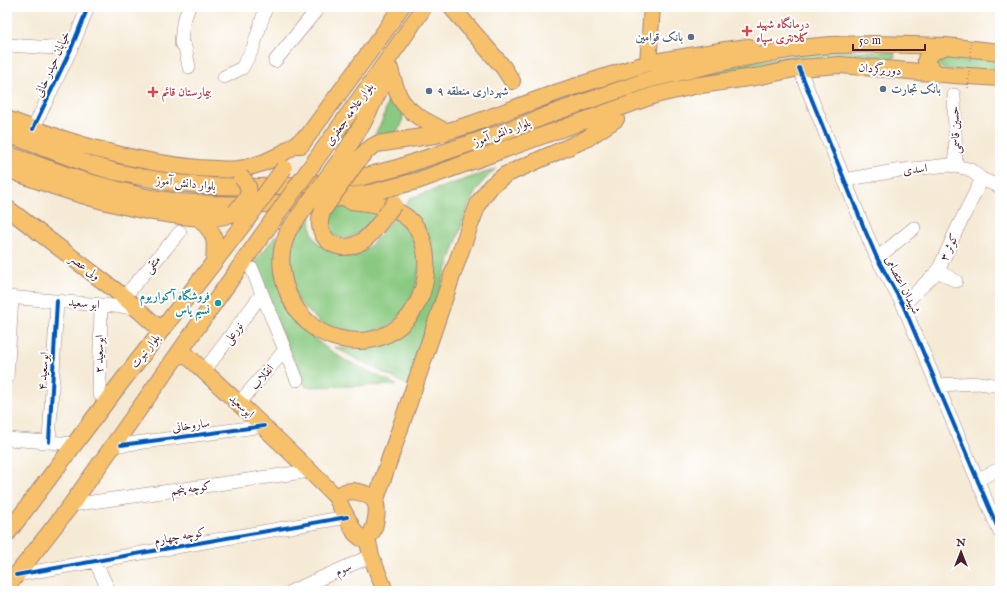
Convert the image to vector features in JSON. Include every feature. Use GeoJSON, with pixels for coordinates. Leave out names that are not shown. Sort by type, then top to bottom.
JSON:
{"type":"FeatureCollection","features":[{"type":"Feature","properties":{"kind":"main road","name":"بلوار علامه جعفری"},"geometry":{"type":"LineString","coordinates":[[284,168],[401,7]]}},
{"type":"Feature","properties":{"kind":"main road","name":"بلوار علامه جعفری"},"geometry":{"type":"LineString","coordinates":[[181,350],[424,7]]}},
{"type":"Feature","properties":{"kind":"main road"},"geometry":{"type":"LineString","coordinates":[[452,7],[503,67],[512,81]]}},
{"type":"Feature","properties":{"kind":"main road"},"geometry":{"type":"LineString","coordinates":[[648,63],[652,7]]}},
{"type":"Feature","properties":{"kind":"main road"},"geometry":{"type":"LineString","coordinates":[[401,41],[390,69],[363,123],[349,160],[320,216],[320,228],[324,237],[333,244],[346,247],[356,245],[365,240],[400,198],[408,192],[650,106],[761,76]]}},
{"type":"Feature","properties":{"kind":"main road"},"geometry":{"type":"LineString","coordinates":[[877,44],[897,50],[900,55],[900,60],[895,64],[881,69]]}},
{"type":"Feature","properties":{"kind":"main road","name":"بلوار دانش آموز"},"geometry":{"type":"LineString","coordinates":[[7,134],[85,163],[116,172],[176,183],[212,186],[260,187],[312,184],[358,178],[397,168],[498,134],[651,79],[733,60],[800,48],[831,45],[877,44],[946,46],[1000,52]]}},
{"type":"Feature","properties":{"kind":"main road"},"geometry":{"type":"LineString","coordinates":[[325,205],[359,202],[382,206],[397,211],[411,221],[419,231],[423,240],[425,249],[426,280],[414,311],[402,325],[395,330],[372,340],[344,340],[329,336],[316,329],[303,318],[292,303],[283,275],[282,251],[288,231],[349,160],[361,155],[370,147],[378,144],[447,132],[558,92],[648,63],[732,49],[764,46],[800,48]]}},
{"type":"Feature","properties":{"kind":"main road"},"geometry":{"type":"LineString","coordinates":[[939,74],[927,65],[927,56],[930,53],[946,46]]}},
{"type":"Feature","properties":{"kind":"main road","name":"دوربرگردان"},"geometry":{"type":"LineString","coordinates":[[761,76],[799,68],[840,66],[1000,78]]}},
{"type":"Feature","properties":{"kind":"main road"},"geometry":{"type":"LineString","coordinates":[[390,69],[398,95],[410,110],[428,123],[447,132]]}},
{"type":"Feature","properties":{"kind":"main road","name":"بلوار دانش آموز"},"geometry":{"type":"LineString","coordinates":[[7,154],[100,186],[145,197],[178,202],[214,204],[325,205],[370,192],[418,181],[655,95],[694,86],[761,76]]}},
{"type":"Feature","properties":{"kind":"main road"},"geometry":{"type":"LineString","coordinates":[[7,119],[90,148],[131,158],[179,166],[225,170],[243,168],[278,157],[306,137]]}},
{"type":"Feature","properties":{"kind":"main road"},"geometry":{"type":"LineString","coordinates":[[385,591],[371,556],[367,537],[373,532],[376,515],[375,502],[451,278],[479,202],[492,186],[505,175],[586,139],[616,119]]}},
{"type":"Feature","properties":{"kind":"main road","name":"بلوار نبوت"},"geometry":{"type":"LineString","coordinates":[[7,534],[214,262],[241,215],[284,168]]}},
{"type":"Feature","properties":{"kind":"main road"},"geometry":{"type":"LineString","coordinates":[[7,169],[89,197],[138,210],[212,218],[241,215],[249,191],[247,182],[241,177],[225,170]]}},
{"type":"Feature","properties":{"kind":"main road","name":"ولی عصر"},"geometry":{"type":"LineString","coordinates":[[7,208],[124,297],[161,330]]}},
{"type":"Feature","properties":{"kind":"main road"},"geometry":{"type":"LineString","coordinates":[[198,217],[209,228],[214,236],[214,262]]}},
{"type":"Feature","properties":{"kind":"main road"},"geometry":{"type":"LineString","coordinates":[[11,581],[71,505],[181,350]]}},
{"type":"Feature","properties":{"kind":"main road","name":"ابوسعید"},"geometry":{"type":"LineString","coordinates":[[181,350],[264,426],[336,497],[355,533],[361,538],[367,537]]}},
{"type":"Feature","properties":{"kind":"main road"},"geometry":{"type":"LineString","coordinates":[[336,497],[345,492],[353,491],[369,496],[375,502]]}},
{"type":"Feature","properties":{"kind":"street","name":"خیابان حیدر خانی"},"geometry":{"type":"LineString","coordinates":[[33,129],[88,7]]}},
{"type":"Feature","properties":{"kind":"street"},"geometry":{"type":"LineString","coordinates":[[189,7],[183,23],[181,43],[185,47],[189,67]]}},
{"type":"Feature","properties":{"kind":"street"},"geometry":{"type":"LineString","coordinates":[[224,77],[242,68],[253,48],[266,7]]}},
{"type":"Feature","properties":{"kind":"street"},"geometry":{"type":"LineString","coordinates":[[275,61],[319,7]]}},
{"type":"Feature","properties":{"kind":"street"},"geometry":{"type":"LineString","coordinates":[[7,45],[70,49]]}},
{"type":"Feature","properties":{"kind":"street","name":"شهیدان اعتصامی"},"geometry":{"type":"LineString","coordinates":[[799,68],[877,258],[903,304],[1000,533]]}},
{"type":"Feature","properties":{"kind":"street","name":"حسین قاسمی"},"geometry":{"type":"LineString","coordinates":[[954,95],[956,166]]}},
{"type":"Feature","properties":{"kind":"street","name":"اسدی"},"geometry":{"type":"LineString","coordinates":[[844,180],[895,171],[949,165],[969,169],[982,179],[1000,187]]}},
{"type":"Feature","properties":{"kind":"street","name":"کوثر ۳"},"geometry":{"type":"LineString","coordinates":[[903,304],[938,271],[956,229],[982,179]]}},
{"type":"Feature","properties":{"kind":"street"},"geometry":{"type":"LineString","coordinates":[[877,258],[914,228]]}},
{"type":"Feature","properties":{"kind":"street","name":"متقی"},"geometry":{"type":"LineString","coordinates":[[124,297],[180,232]]}},
{"type":"Feature","properties":{"kind":"street"},"geometry":{"type":"LineString","coordinates":[[252,269],[297,380]]}},
{"type":"Feature","properties":{"kind":"street"},"geometry":{"type":"LineString","coordinates":[[938,271],[956,281]]}},
{"type":"Feature","properties":{"kind":"street","name":"نورعلی"},"geometry":{"type":"LineString","coordinates":[[204,371],[262,294]]}},
{"type":"Feature","properties":{"kind":"street"},"geometry":{"type":"LineString","coordinates":[[7,378],[10,297]]}},
{"type":"Feature","properties":{"kind":"street","name":"ابو سعید"},"geometry":{"type":"LineString","coordinates":[[10,297],[137,308]]}},
{"type":"Feature","properties":{"kind":"street","name":"ابوسعید ۴"},"geometry":{"type":"LineString","coordinates":[[48,442],[58,301]]}},
{"type":"Feature","properties":{"kind":"street","name":"ابوسعید ۲"},"geometry":{"type":"LineString","coordinates":[[101,305],[98,393],[106,402]]}},
{"type":"Feature","properties":{"kind":"street","name":"انقلاب"},"geometry":{"type":"LineString","coordinates":[[239,403],[285,350]]}},
{"type":"Feature","properties":{"kind":"street"},"geometry":{"type":"LineString","coordinates":[[937,385],[979,383],[1000,387]]}},
{"type":"Feature","properties":{"kind":"street","name":"ساروخانی"},"geometry":{"type":"LineString","coordinates":[[121,445],[264,426]]}},
{"type":"Feature","properties":{"kind":"street"},"geometry":{"type":"LineString","coordinates":[[7,439],[75,444]]}},
{"type":"Feature","properties":{"kind":"street"},"geometry":{"type":"LineString","coordinates":[[978,479],[1000,469]]}},
{"type":"Feature","properties":{"kind":"street","name":"کوچه پنجم"},"geometry":{"type":"LineString","coordinates":[[71,505],[310,471]]}},
{"type":"Feature","properties":{"kind":"street","name":"کوچه چهارم"},"geometry":{"type":"LineString","coordinates":[[11,581],[95,561],[347,517]]}},
{"type":"Feature","properties":{"kind":"street","name":"سوم"},"geometry":{"type":"LineString","coordinates":[[292,591],[371,556]]}},
{"type":"Feature","properties":{"kind":"street"},"geometry":{"type":"LineString","coordinates":[[95,561],[109,591]]}},
{"type":"Feature","properties":{"kind":"path"},"geometry":{"type":"LineString","coordinates":[[968,88],[971,40]]}},
{"type":"Feature","properties":{"kind":"green space"},"geometry":{"type":"Polygon","coordinates":[[[836,50],[894,52],[895,57],[891,61],[804,62],[757,68],[653,88],[448,165],[359,188],[359,182],[655,83],[754,61],[836,50]]]}},
{"type":"Feature","properties":{"kind":"green space"},"geometry":{"type":"Polygon","coordinates":[[[941,53],[1000,57],[1000,75],[943,69],[934,64],[934,58],[941,53]]]}},
{"type":"Feature","properties":{"kind":"green space"},"geometry":{"type":"Polygon","coordinates":[[[390,93],[404,112],[401,126],[393,136],[371,142],[383,119],[390,93]]]}},
{"type":"Feature","properties":{"kind":"green space"},"geometry":{"type":"Polygon","coordinates":[[[496,169],[479,186],[468,207],[407,385],[334,347],[356,349],[374,347],[392,341],[407,330],[418,315],[434,272],[405,208],[410,198],[496,169]]]}},
{"type":"Feature","properties":{"kind":"green space"},"geometry":{"type":"Polygon","coordinates":[[[337,207],[349,207],[379,213],[356,235],[344,238],[337,237],[330,231],[328,222],[337,207]]]}},
{"type":"Feature","properties":{"kind":"green space"},"geometry":{"type":"Polygon","coordinates":[[[311,213],[311,229],[316,241],[327,249],[345,254],[360,252],[366,249],[377,238],[394,216],[406,224],[415,240],[419,258],[418,276],[415,289],[403,314],[387,327],[360,335],[334,330],[319,322],[300,303],[289,279],[289,257],[299,227],[311,213]]]}},
{"type":"Feature","properties":{"kind":"green space"},"geometry":{"type":"Polygon","coordinates":[[[277,234],[276,252],[298,322],[311,336],[343,359],[397,385],[306,387],[252,266],[277,234]]]}},
{"type":"Feature","properties":{"kind":"cycle path"},"geometry":{"type":"LineString","coordinates":[[33,129],[71,49],[88,7]]}},
{"type":"Feature","properties":{"kind":"cycle path"},"geometry":{"type":"LineString","coordinates":[[799,68],[864,228],[877,258],[903,305],[1000,533]]}},
{"type":"Feature","properties":{"kind":"cycle path"},"geometry":{"type":"LineString","coordinates":[[49,442],[57,301]]}},
{"type":"Feature","properties":{"kind":"cycle path"},"geometry":{"type":"LineString","coordinates":[[121,445],[264,426]]}},
{"type":"Feature","properties":{"kind":"cycle path"},"geometry":{"type":"LineString","coordinates":[[16,575],[347,517]]}},
{"type":"Feature","properties":{"kind":"place","name":"درمانگاه شهید کلانتری سپاه"},"geometry":{"type":"Point","coordinates":[747,31]}},
{"type":"Feature","properties":{"kind":"place","name":"بانک قوامین"},"geometry":{"type":"Point","coordinates":[691,37]}},
{"type":"Feature","properties":{"kind":"place","name":"بانک تجارت"},"geometry":{"type":"Point","coordinates":[883,89]}},
{"type":"Feature","properties":{"kind":"place","name":"شهرداری منطقه ۹"},"geometry":{"type":"Point","coordinates":[429,91]}},
{"type":"Feature","properties":{"kind":"place","name":"بیمارستان قائم"},"geometry":{"type":"Point","coordinates":[153,92]}},
{"type":"Feature","properties":{"kind":"place","name":"فروشگاه آکواریوم نسیم یاس"},"geometry":{"type":"Point","coordinates":[218,303]}}]}
